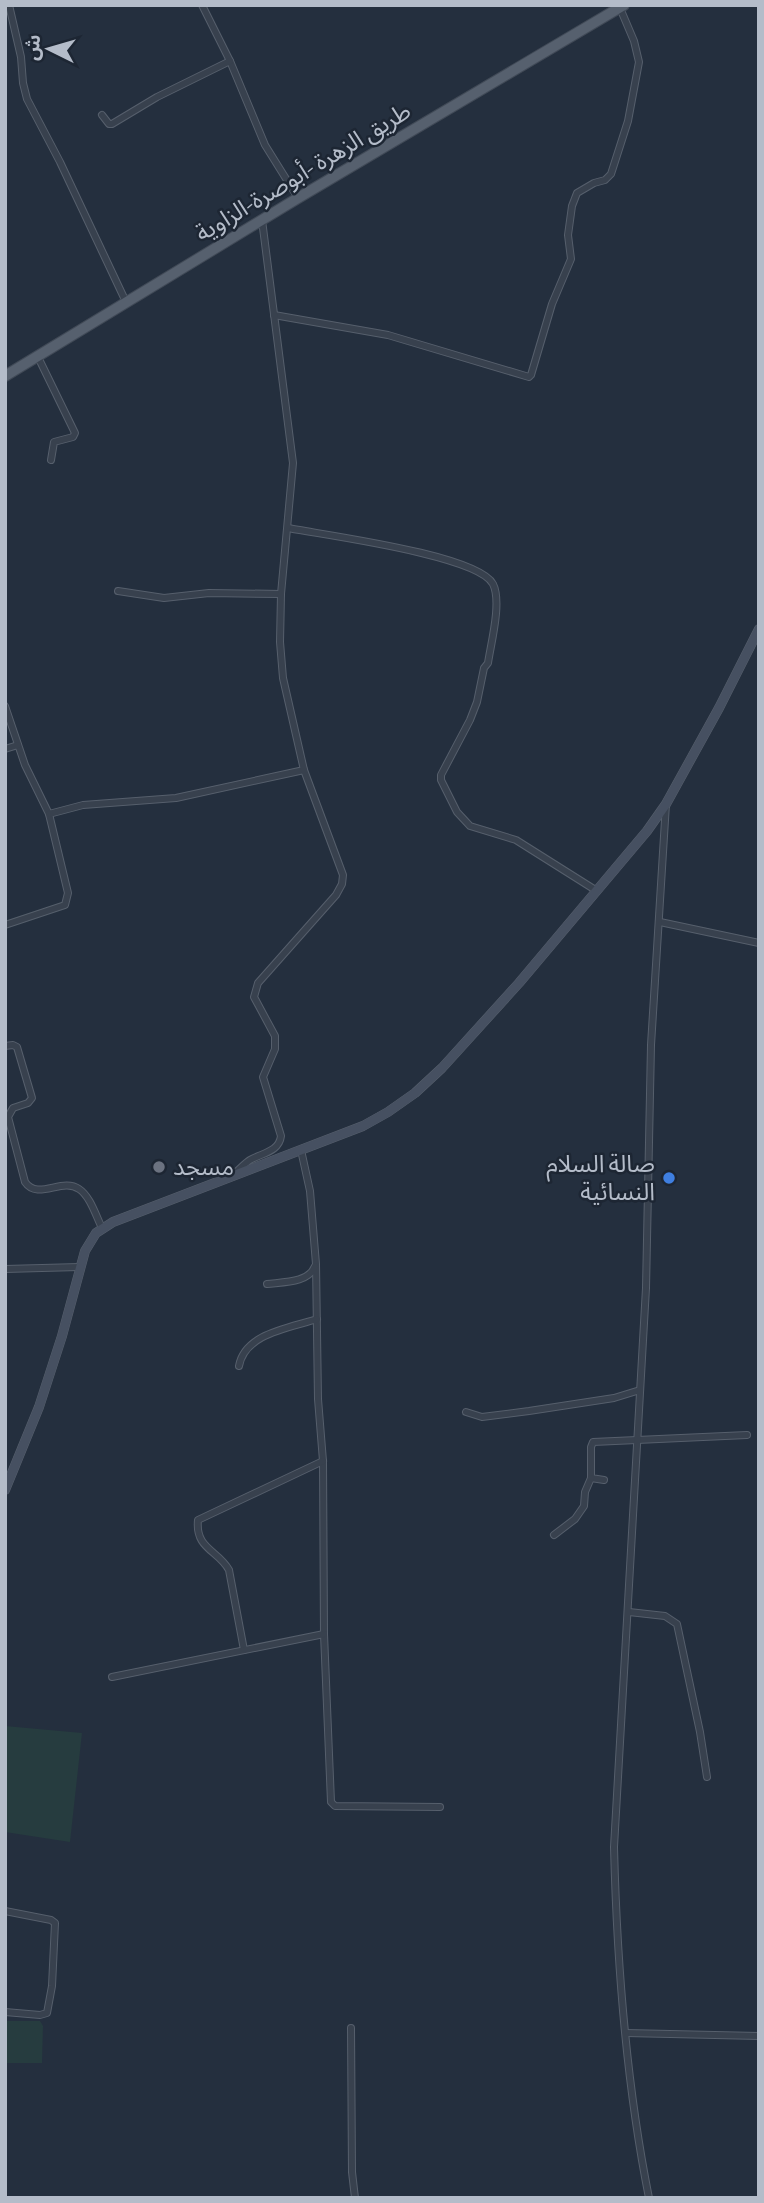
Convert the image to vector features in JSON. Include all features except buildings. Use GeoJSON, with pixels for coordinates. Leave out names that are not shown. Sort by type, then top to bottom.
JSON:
{"type":"FeatureCollection","features":[{"type":"Feature","properties":{"kind":"main road","name":"طريق الزهرة -أبوصرة-الزاوية"},"geometry":{"type":"LineString","coordinates":[[5,376],[298,198],[622,7]]}},
{"type":"Feature","properties":{"kind":"main road"},"geometry":{"type":"LineString","coordinates":[[5,1490],[39,1407],[62,1336],[79,1267],[88,1244],[102,1228],[375,1120],[415,1093],[442,1068],[519,983],[666,804],[759,629]]}},
{"type":"Feature","properties":{"kind":"street"},"geometry":{"type":"LineString","coordinates":[[9,5],[27,99],[126,302]]}},
{"type":"Feature","properties":{"kind":"street"},"geometry":{"type":"LineString","coordinates":[[202,5],[230,61],[265,145],[298,198]]}},
{"type":"Feature","properties":{"kind":"street"},"geometry":{"type":"LineString","coordinates":[[274,315],[388,335],[529,377],[552,304],[571,259],[568,235],[577,192],[605,180],[611,174],[628,121],[639,62],[622,7]]}},
{"type":"Feature","properties":{"kind":"street"},"geometry":{"type":"LineString","coordinates":[[102,115],[109,124],[113,124],[157,97],[230,61]]}},
{"type":"Feature","properties":{"kind":"street"},"geometry":{"type":"LineString","coordinates":[[233,1176],[250,1160],[276,1148],[281,1136],[263,1077],[276,1042],[254,997],[255,990],[336,895],[342,884],[341,866],[304,770],[283,678],[280,642],[281,594],[293,463],[262,220]]}},
{"type":"Feature","properties":{"kind":"street"},"geometry":{"type":"LineString","coordinates":[[38,357],[75,435],[54,442],[51,460]]}},
{"type":"Feature","properties":{"kind":"street"},"geometry":{"type":"LineString","coordinates":[[288,528],[444,559],[485,575],[493,583],[496,595],[495,624],[488,663],[484,668],[477,702],[443,769],[441,780],[457,813],[470,827],[516,840],[597,891]]}},
{"type":"Feature","properties":{"kind":"street"},"geometry":{"type":"LineString","coordinates":[[118,591],[164,598],[198,594],[281,594]]}},
{"type":"Feature","properties":{"kind":"street"},"geometry":{"type":"LineString","coordinates":[[5,706],[18,745],[49,814],[59,848],[68,900],[58,908],[5,925]]}},
{"type":"Feature","properties":{"kind":"street"},"geometry":{"type":"LineString","coordinates":[[5,749],[18,745]]}},
{"type":"Feature","properties":{"kind":"street"},"geometry":{"type":"LineString","coordinates":[[49,814],[83,805],[176,798],[304,770]]}},
{"type":"Feature","properties":{"kind":"street"},"geometry":{"type":"LineString","coordinates":[[649,2198],[636,2123],[626,2033],[617,1935],[614,1847],[646,1287],[651,1045],[666,804]]}},
{"type":"Feature","properties":{"kind":"street"},"geometry":{"type":"LineString","coordinates":[[660,922],[759,943]]}},
{"type":"Feature","properties":{"kind":"street"},"geometry":{"type":"LineString","coordinates":[[5,1046],[17,1047],[32,1098],[28,1103],[13,1108],[8,1117],[25,1182],[30,1189],[35,1190],[64,1185],[79,1189],[102,1228]]}},
{"type":"Feature","properties":{"kind":"street"},"geometry":{"type":"LineString","coordinates":[[301,1150],[310,1191],[316,1264],[318,1399],[323,1461],[324,1634],[332,1805],[440,1807]]}},
{"type":"Feature","properties":{"kind":"street"},"geometry":{"type":"LineString","coordinates":[[267,1284],[307,1277],[316,1264]]}},
{"type":"Feature","properties":{"kind":"street"},"geometry":{"type":"LineString","coordinates":[[5,1269],[79,1267]]}},
{"type":"Feature","properties":{"kind":"street"},"geometry":{"type":"LineString","coordinates":[[239,1366],[244,1352],[264,1336],[317,1319]]}},
{"type":"Feature","properties":{"kind":"street"},"geometry":{"type":"LineString","coordinates":[[466,1412],[482,1417],[614,1398],[640,1390]]}},
{"type":"Feature","properties":{"kind":"street"},"geometry":{"type":"LineString","coordinates":[[554,1535],[575,1519],[584,1507],[585,1492],[591,1478],[593,1442],[747,1435]]}},
{"type":"Feature","properties":{"kind":"street"},"geometry":{"type":"LineString","coordinates":[[244,1650],[229,1570],[203,1544],[198,1520],[323,1461]]}},
{"type":"Feature","properties":{"kind":"street"},"geometry":{"type":"LineString","coordinates":[[591,1478],[604,1480]]}},
{"type":"Feature","properties":{"kind":"street"},"geometry":{"type":"LineString","coordinates":[[629,1612],[665,1616],[677,1624],[707,1777]]}},
{"type":"Feature","properties":{"kind":"street"},"geometry":{"type":"LineString","coordinates":[[112,1676],[324,1634]]}},
{"type":"Feature","properties":{"kind":"street"},"geometry":{"type":"LineString","coordinates":[[5,1911],[55,1923],[52,1986],[47,2013],[40,2015],[5,2012]]}},
{"type":"Feature","properties":{"kind":"street"},"geometry":{"type":"LineString","coordinates":[[351,2028],[352,2172],[355,2198]]}},
{"type":"Feature","properties":{"kind":"street"},"geometry":{"type":"LineString","coordinates":[[626,2033],[759,2036]]}},
{"type":"Feature","properties":{"kind":"green space"},"geometry":{"type":"Polygon","coordinates":[[[5,1726],[82,1733],[70,1842],[5,1832],[5,1726]]]}},
{"type":"Feature","properties":{"kind":"green space"},"geometry":{"type":"Polygon","coordinates":[[[5,2021],[40,2021],[43,2026],[42,2063],[5,2063],[5,2021]]]}},
{"type":"Feature","properties":{"kind":"place","name":"مسجد"},"geometry":{"type":"Point","coordinates":[159,1167]}},
{"type":"Feature","properties":{"kind":"place","name":"صالة السلام النسائية"},"geometry":{"type":"Point","coordinates":[669,1178]}}]}
